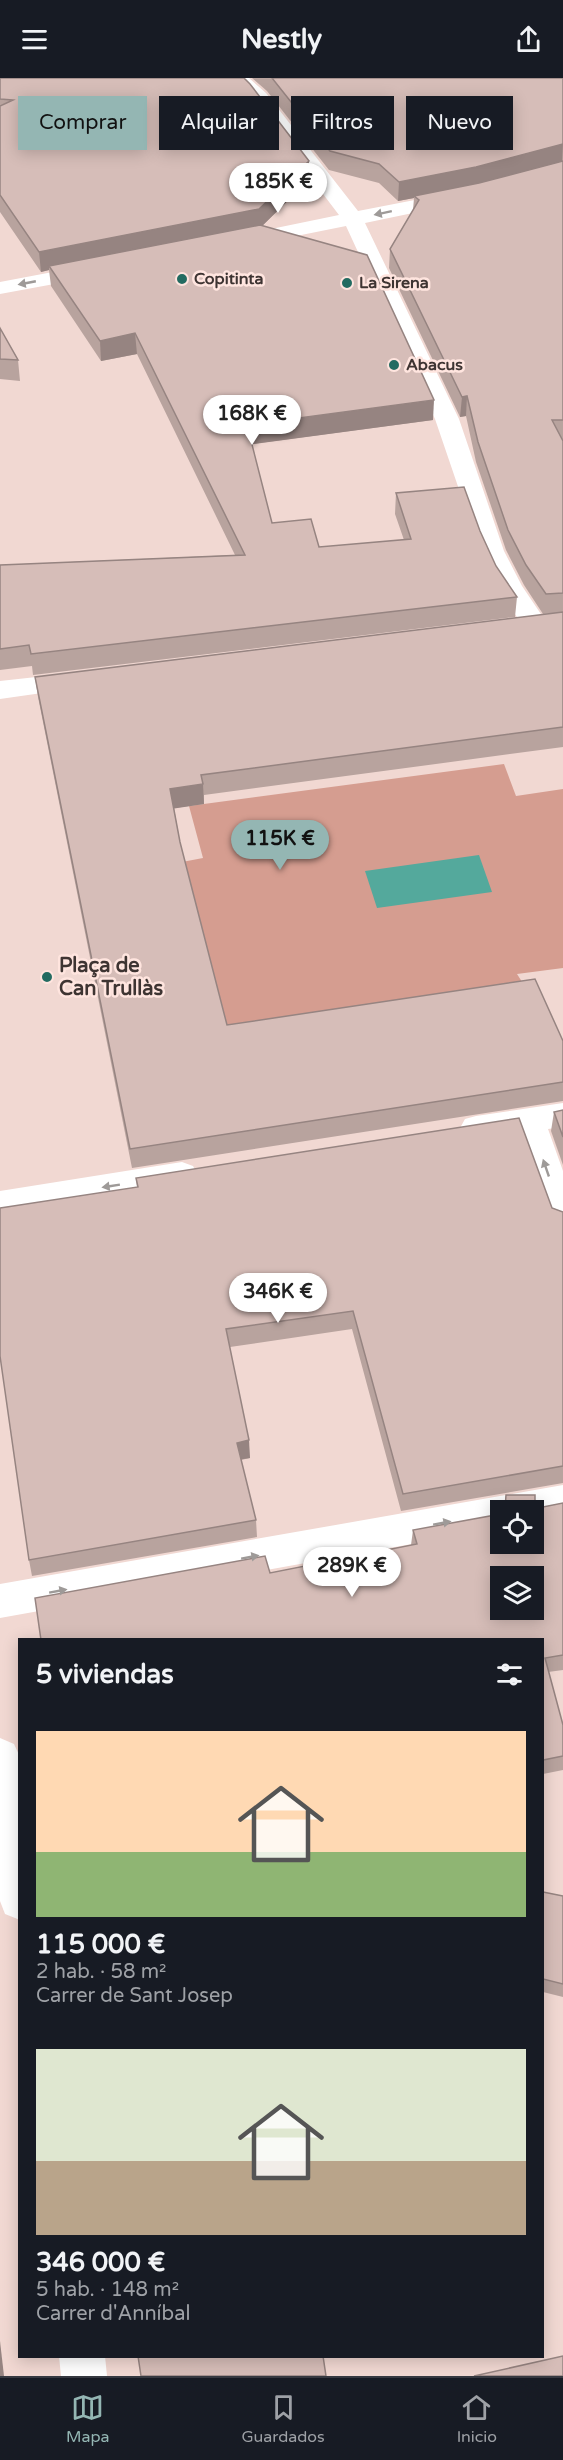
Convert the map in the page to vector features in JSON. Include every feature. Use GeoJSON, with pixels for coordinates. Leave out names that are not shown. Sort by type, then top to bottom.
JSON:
{"type":"FeatureCollection","features":[{"type":"Feature","properties":{"kind":"street"},"geometry":{"type":"LineString","coordinates":[[238,78],[259,98],[353,219],[447,419],[492,552],[509,586],[524,627],[563,622]]}},
{"type":"Feature","properties":{"kind":"street"},"geometry":{"type":"LineString","coordinates":[[220,245],[477,194]]}},
{"type":"Feature","properties":{"kind":"street"},"geometry":{"type":"LineString","coordinates":[[0,288],[116,266]]}},
{"type":"Feature","properties":{"kind":"street"},"geometry":{"type":"LineString","coordinates":[[405,330],[432,328]]}},
{"type":"Feature","properties":{"kind":"street"},"geometry":{"type":"LineString","coordinates":[[0,690],[107,677]]}},
{"type":"Feature","properties":{"kind":"street"},"geometry":{"type":"LineString","coordinates":[[448,1132],[563,1115]]}},
{"type":"Feature","properties":{"kind":"street"},"geometry":{"type":"LineString","coordinates":[[529,1119],[563,1217]]}},
{"type":"Feature","properties":{"kind":"street"},"geometry":{"type":"LineString","coordinates":[[0,1204],[206,1171]]}},
{"type":"Feature","properties":{"kind":"street"},"geometry":{"type":"LineString","coordinates":[[544,1504],[563,1501]]}},
{"type":"Feature","properties":{"kind":"street"},"geometry":{"type":"LineString","coordinates":[[0,1601],[490,1514]]}},
{"type":"Feature","properties":{"kind":"street"},"geometry":{"type":"LineString","coordinates":[[0,1756],[18,1886]]}},
{"type":"Feature","properties":{"kind":"street"},"geometry":{"type":"LineString","coordinates":[[82,2358],[84,2376]]}},
{"type":"Feature","properties":{"kind":"shaded area"},"geometry":{"type":"Polygon","coordinates":[[[504,764],[516,796],[563,789],[563,968],[517,974],[533,999],[227,1044],[182,862],[203,858],[189,806],[504,764]]]}},
{"type":"Feature","properties":{"kind":"water"},"geometry":{"type":"Polygon","coordinates":[[[479,855],[492,892],[377,908],[365,871],[479,855]]]}},
{"type":"Feature","properties":{"kind":"building"},"geometry":{"type":"Polygon","coordinates":[[[0,78],[244,78],[259,96],[159,96],[159,150],[279,150],[279,122],[291,138],[291,150],[301,150],[309,161],[259,209],[39,252],[0,195],[0,106],[13,100],[0,99],[0,78]]]}},
{"type":"Feature","properties":{"kind":"building"},"geometry":{"type":"Polygon","coordinates":[[[272,78],[563,78],[563,144],[476,167],[399,182],[379,164],[329,150],[394,150],[394,96],[291,96],[291,102],[272,78]]]}},
{"type":"Feature","properties":{"kind":"building"},"geometry":{"type":"Polygon","coordinates":[[[563,161],[563,420],[552,420],[563,441],[563,593],[546,594],[526,565],[508,530],[478,442],[467,396],[462,397],[390,249],[419,200],[414,196],[479,183],[563,161]]]}},
{"type":"Feature","properties":{"kind":"building"},"geometry":{"type":"Polygon","coordinates":[[[260,225],[367,255],[434,400],[247,425],[272,523],[311,519],[319,547],[411,539],[396,493],[464,487],[496,566],[517,597],[31,654],[29,645],[0,649],[0,565],[245,555],[135,333],[100,341],[49,266],[260,225]]]}},
{"type":"Feature","properties":{"kind":"building"},"geometry":{"type":"Polygon","coordinates":[[[0,328],[18,360],[0,359],[0,328]]]}},
{"type":"Feature","properties":{"kind":"building"},"geometry":{"type":"Polygon","coordinates":[[[563,612],[563,727],[201,775],[203,784],[170,789],[180,842],[227,1025],[535,979],[563,1041],[563,1082],[130,1149],[35,677],[563,612]]]}},
{"type":"Feature","properties":{"kind":"building"},"geometry":{"type":"Polygon","coordinates":[[[563,1110],[563,1137],[554,1112],[563,1110]]]}},
{"type":"Feature","properties":{"kind":"building"},"geometry":{"type":"Polygon","coordinates":[[[519,1118],[552,1208],[563,1212],[563,1466],[403,1494],[353,1311],[226,1329],[249,1440],[237,1443],[256,1520],[29,1560],[0,1356],[0,1208],[138,1187],[136,1178],[519,1118]]]}},
{"type":"Feature","properties":{"kind":"building"},"geometry":{"type":"Polygon","coordinates":[[[506,1495],[535,1495],[535,1500],[506,1500],[506,1495]]]}},
{"type":"Feature","properties":{"kind":"building"},"geometry":{"type":"Polygon","coordinates":[[[563,1503],[563,1655],[545,1658],[563,1725],[563,1756],[544,1760],[544,1638],[41,1638],[35,1598],[265,1556],[270,1573],[417,1544],[413,1530],[490,1516],[490,1554],[544,1554],[544,1507],[563,1503]]]}},
{"type":"Feature","properties":{"kind":"building"},"geometry":{"type":"Polygon","coordinates":[[[544,1892],[563,1896],[563,1984],[544,1979],[544,1892]]]}},
{"type":"Feature","properties":{"kind":"building"},"geometry":{"type":"Polygon","coordinates":[[[563,2356],[563,2376],[474,2376],[563,2356]]]}},
{"type":"Feature","properties":{"kind":"building"},"geometry":{"type":"Polygon","coordinates":[[[138,2358],[323,2358],[326,2376],[141,2376],[138,2358]]]}},
{"type":"Feature","properties":{"kind":"place","name":"Copitinta"},"geometry":{"type":"Point","coordinates":[182,279]}},
{"type":"Feature","properties":{"kind":"place","name":"La Sirena"},"geometry":{"type":"Point","coordinates":[347,283]}},
{"type":"Feature","properties":{"kind":"place","name":"Abacus"},"geometry":{"type":"Point","coordinates":[394,365]}},
{"type":"Feature","properties":{"kind":"place","name":"Plaça de Can Trullàs"},"geometry":{"type":"Point","coordinates":[47,977]}}]}
